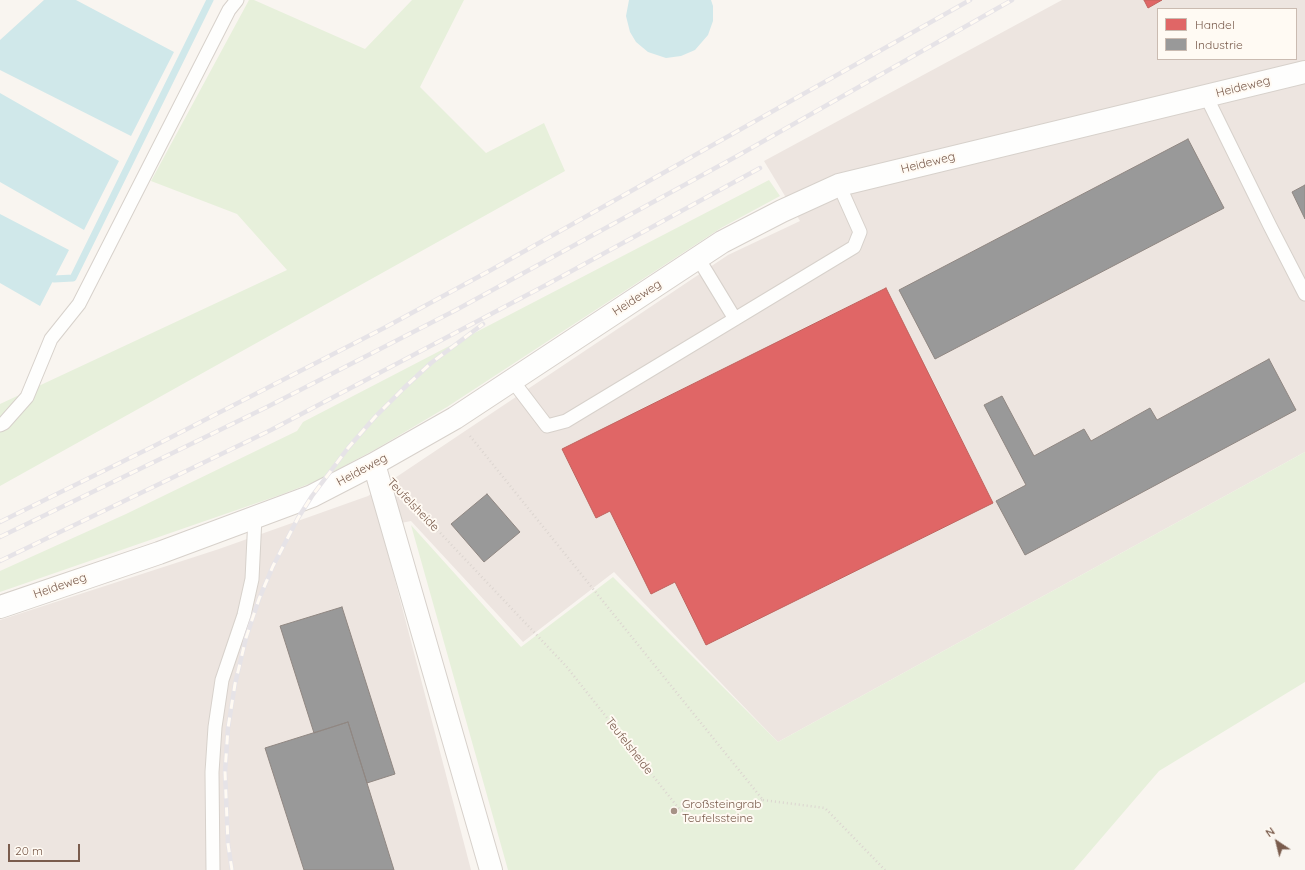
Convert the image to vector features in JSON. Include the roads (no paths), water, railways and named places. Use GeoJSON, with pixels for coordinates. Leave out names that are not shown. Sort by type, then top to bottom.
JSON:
{"type":"FeatureCollection","features":[{"type":"Feature","properties":{"kind":"street","name":"Heideweg"},"geometry":{"type":"LineString","coordinates":[[0,607],[159,553],[312,496],[374,464],[455,418],[722,242],[782,210],[839,185],[1305,72]]}},
{"type":"Feature","properties":{"kind":"street","name":"Teufelsheide"},"geometry":{"type":"LineString","coordinates":[[374,464],[491,870]]}},
{"type":"Feature","properties":{"kind":"lane"},"geometry":{"type":"LineString","coordinates":[[0,425],[4,423],[26,398],[51,340],[79,304],[226,17],[237,0]]}},
{"type":"Feature","properties":{"kind":"lane"},"geometry":{"type":"LineString","coordinates":[[1206,96],[1305,294]]}},
{"type":"Feature","properties":{"kind":"lane"},"geometry":{"type":"LineString","coordinates":[[512,380],[547,426],[566,422],[854,247],[860,232],[839,185]]}},
{"type":"Feature","properties":{"kind":"lane"},"geometry":{"type":"LineString","coordinates":[[698,258],[735,319]]}},
{"type":"Feature","properties":{"kind":"lane"},"geometry":{"type":"LineString","coordinates":[[213,870],[212,772],[214,727],[222,680],[244,615],[252,580],[254,517]]}},
{"type":"Feature","properties":{"kind":"water"},"geometry":{"type":"Polygon","coordinates":[[[44,0],[76,0],[174,52],[131,136],[0,70],[0,40],[44,0]]]}},
{"type":"Feature","properties":{"kind":"water"},"geometry":{"type":"Polygon","coordinates":[[[629,0],[711,0],[713,6],[713,21],[708,35],[695,50],[681,56],[666,58],[648,52],[636,42],[630,32],[626,16],[629,0]]]}},
{"type":"Feature","properties":{"kind":"water"},"geometry":{"type":"Polygon","coordinates":[[[0,93],[119,161],[84,230],[0,182],[0,93]]]}},
{"type":"Feature","properties":{"kind":"water"},"geometry":{"type":"Polygon","coordinates":[[[0,214],[69,250],[40,306],[0,283],[0,214]]]}},
{"type":"Feature","properties":{"kind":"waterway"},"geometry":{"type":"LineString","coordinates":[[54,279],[73,278],[210,0]]}},
{"type":"Feature","properties":{"kind":"railway"},"geometry":{"type":"LineString","coordinates":[[0,522],[152,447],[384,328],[491,270],[970,0]]}},
{"type":"Feature","properties":{"kind":"railway"},"geometry":{"type":"LineString","coordinates":[[0,537],[267,407],[456,310],[739,155],[1012,0]]}},
{"type":"Feature","properties":{"kind":"railway"},"geometry":{"type":"LineString","coordinates":[[0,561],[271,430],[546,285],[760,168]]}},
{"type":"Feature","properties":{"kind":"railway"},"geometry":{"type":"LineString","coordinates":[[232,870],[228,844],[225,772],[228,728],[235,684],[246,638],[259,599],[273,566],[298,518],[312,496],[348,448],[375,417],[431,363],[483,324]]}},
{"type":"Feature","properties":{"kind":"place","name":"Großsteingrab Teufelssteine"},"geometry":{"type":"Point","coordinates":[674,811]}}]}
